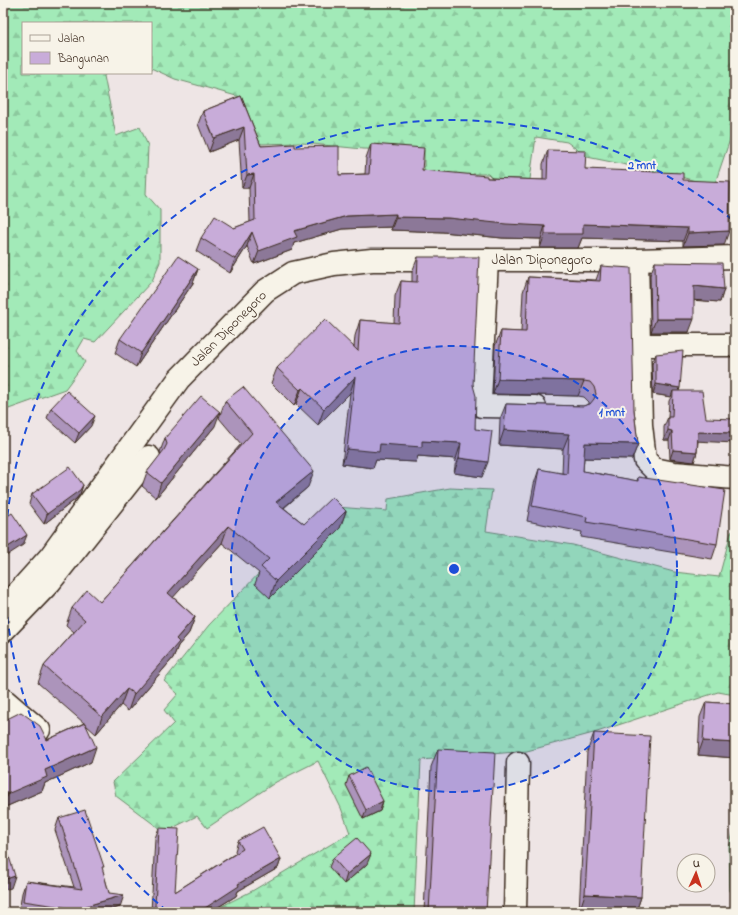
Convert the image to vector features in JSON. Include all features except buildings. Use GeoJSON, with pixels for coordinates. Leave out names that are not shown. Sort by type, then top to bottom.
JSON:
{"type":"FeatureCollection","features":[{"type":"Feature","properties":{"kind":"street","name":"Jalan Diponegoro"},"geometry":{"type":"LineString","coordinates":[[3,609],[50,557],[179,379],[265,291],[293,273],[334,264],[372,260],[637,260],[735,257]]}},
{"type":"Feature","properties":{"kind":"street"},"geometry":{"type":"LineString","coordinates":[[487,260],[480,401],[482,406],[556,408]]}},
{"type":"Feature","properties":{"kind":"street"},"geometry":{"type":"LineString","coordinates":[[637,260],[641,424],[645,460],[654,469],[674,473],[735,478]]}},
{"type":"Feature","properties":{"kind":"street"},"geometry":{"type":"LineString","coordinates":[[640,345],[735,345]]}},
{"type":"Feature","properties":{"kind":"street"},"geometry":{"type":"LineString","coordinates":[[3,631],[50,582],[149,457]]}},
{"type":"Feature","properties":{"kind":"street"},"geometry":{"type":"LineString","coordinates":[[3,699],[39,730]]}},
{"type":"Feature","properties":{"kind":"street"},"geometry":{"type":"LineString","coordinates":[[515,912],[518,763]]}},
{"type":"Feature","properties":{"kind":"green space"},"geometry":{"type":"Polygon","coordinates":[[[3,3],[735,3],[735,125],[714,186],[666,173],[587,157],[567,142],[536,137],[529,186],[497,183],[488,174],[473,174],[470,183],[424,180],[424,150],[363,149],[302,143],[257,144],[240,97],[175,79],[152,68],[152,22],[22,22],[22,74],[105,74],[104,76],[116,136],[140,127],[148,146],[146,194],[160,210],[160,262],[152,281],[95,342],[84,339],[77,351],[85,362],[65,389],[3,411],[3,3]]]}},
{"type":"Feature","properties":{"kind":"green space"},"geometry":{"type":"Polygon","coordinates":[[[450,488],[492,490],[486,531],[573,545],[674,572],[719,577],[731,532],[735,531],[735,695],[718,692],[597,732],[527,751],[421,760],[414,912],[294,912],[290,906],[274,912],[216,912],[218,908],[252,891],[350,833],[341,808],[318,761],[276,782],[207,828],[197,816],[164,832],[116,796],[113,782],[174,723],[164,710],[178,694],[164,681],[209,625],[324,506],[387,511],[388,499],[450,488]]]}},
{"type":"Feature","properties":{"kind":"green space"},"geometry":{"type":"Polygon","coordinates":[[[735,826],[735,891],[730,891],[729,847],[735,826]]]}}]}
